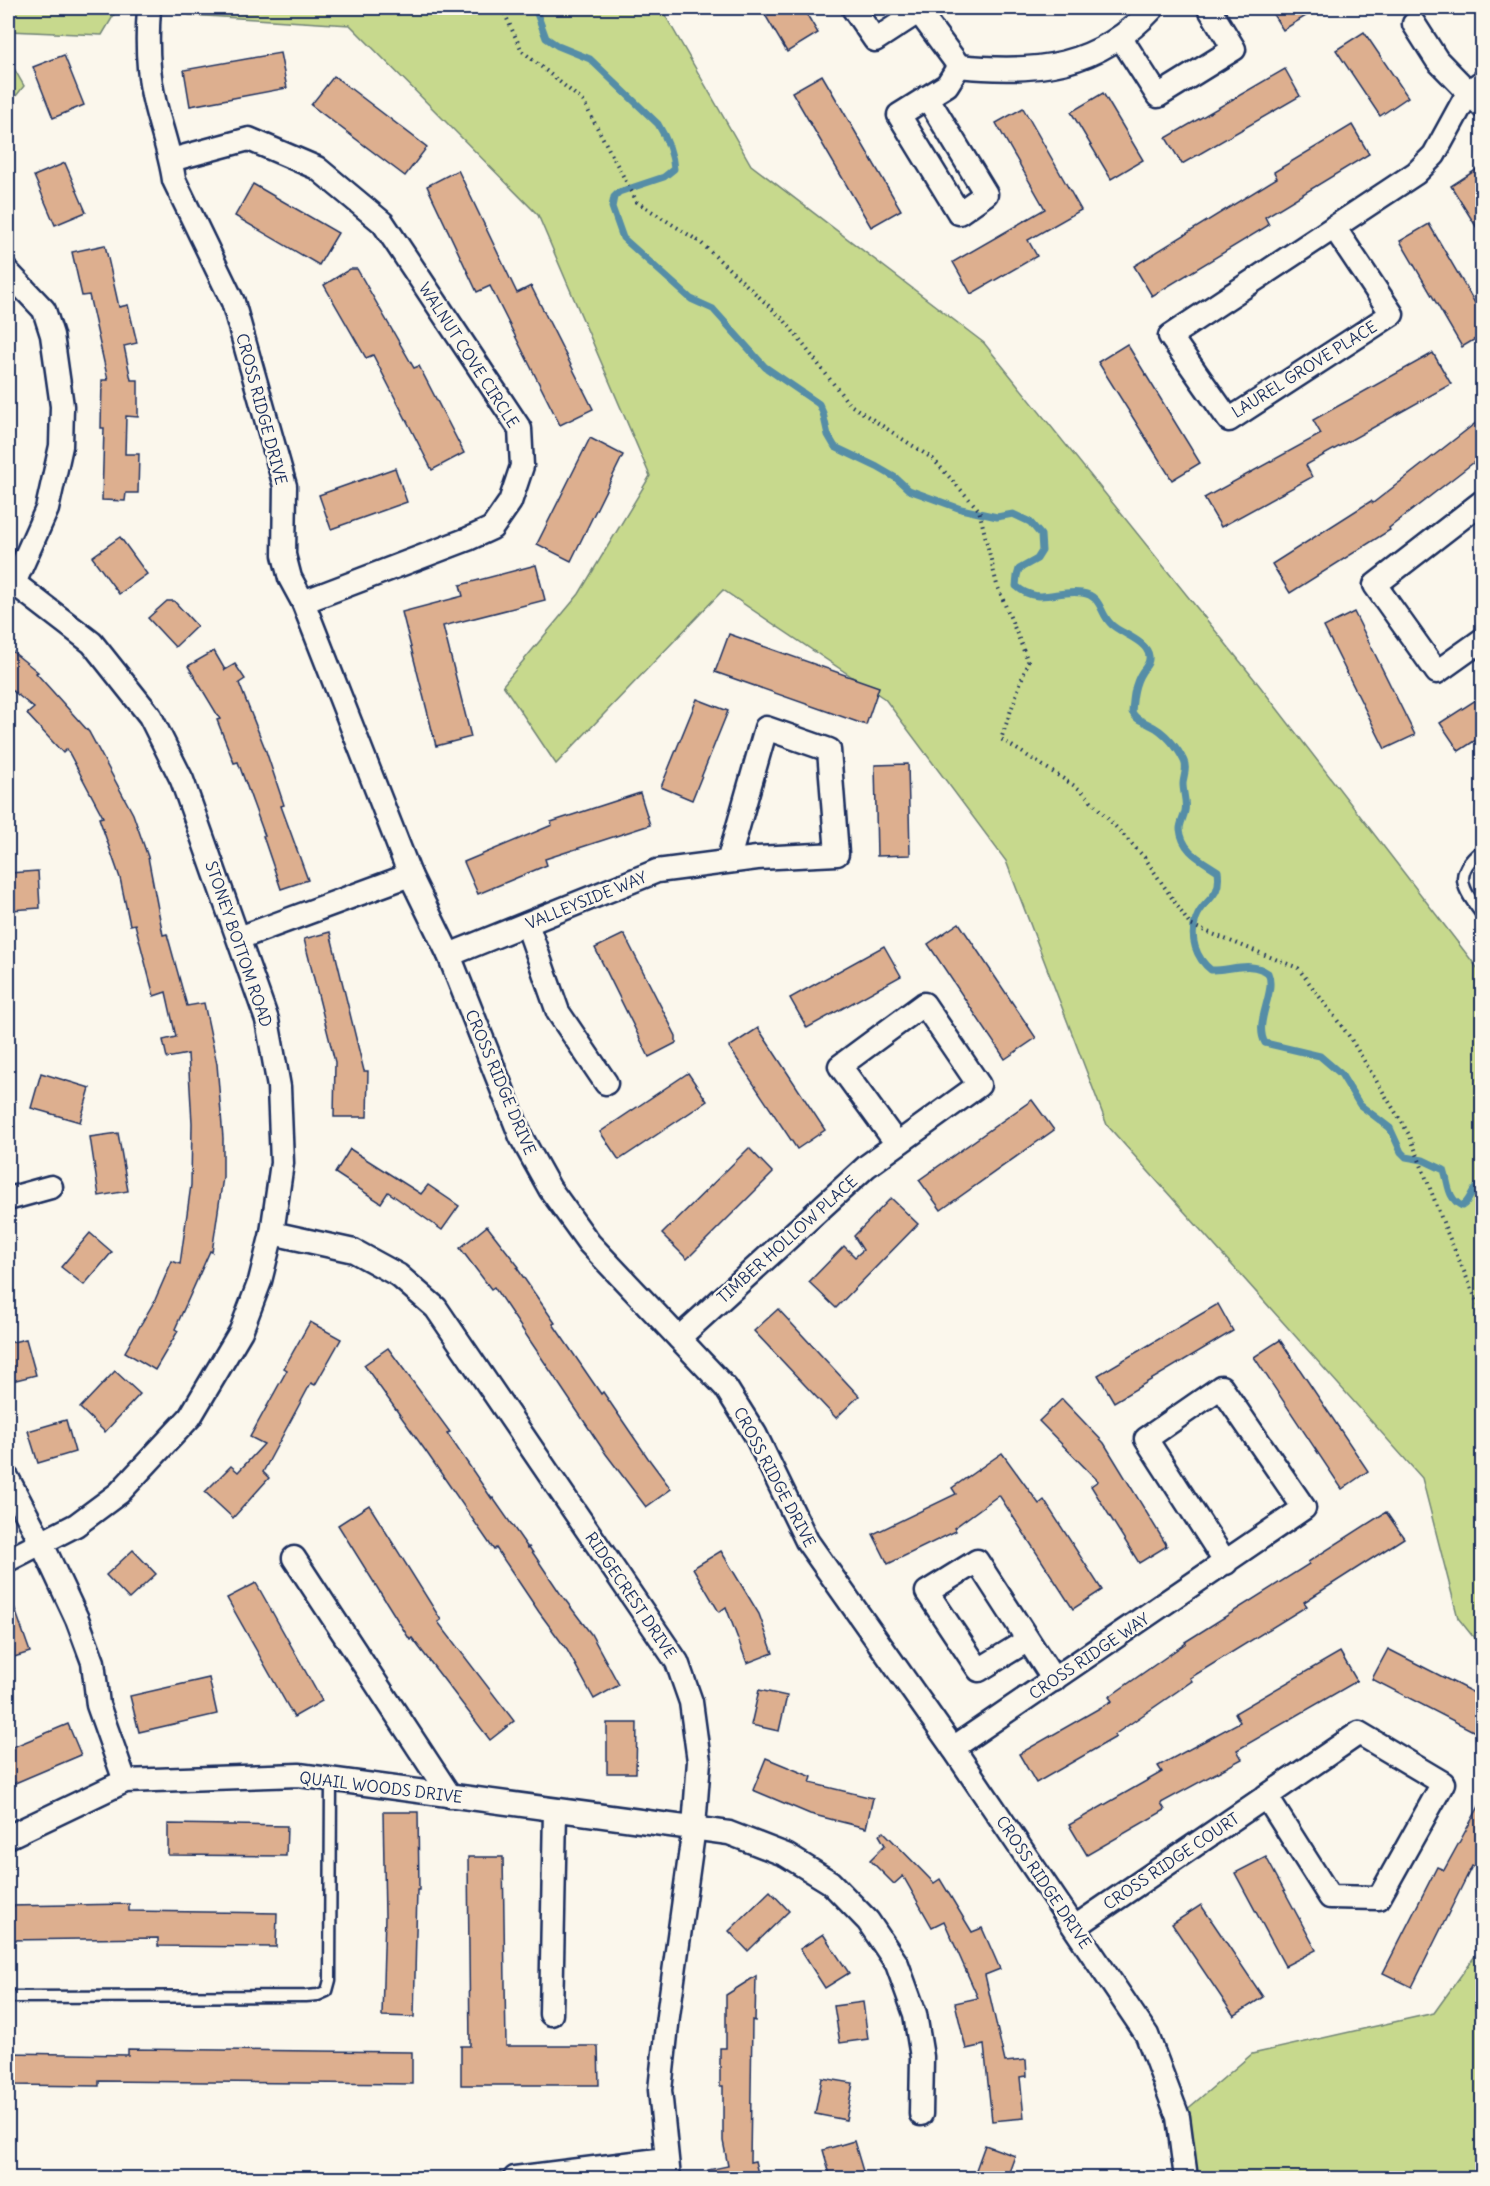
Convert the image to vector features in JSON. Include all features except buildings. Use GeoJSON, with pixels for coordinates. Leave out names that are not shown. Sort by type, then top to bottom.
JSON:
{"type":"FeatureCollection","features":[{"type":"Feature","properties":{"kind":"street","name":"CROSS RIDGE DRIVE"},"geometry":{"type":"LineString","coordinates":[[149,8],[147,31],[153,94],[171,160],[174,180],[233,302],[285,486],[284,555],[290,578],[303,602],[410,875],[449,955],[521,1137],[550,1189],[589,1243],[726,1388],[755,1434],[807,1541],[952,1748],[1147,2035],[1178,2117],[1186,2178]]}},
{"type":"Feature","properties":{"kind":"street"},"geometry":{"type":"LineString","coordinates":[[854,8],[875,40],[917,10],[959,66],[998,70],[1036,68],[1083,58],[1121,38],[1153,8]]}},
{"type":"Feature","properties":{"kind":"street"},"geometry":{"type":"LineString","coordinates":[[1121,38],[1158,96],[1234,48],[1209,8]]}},
{"type":"Feature","properties":{"kind":"street"},"geometry":{"type":"LineString","coordinates":[[1414,24],[1437,60],[1478,93]]}},
{"type":"Feature","properties":{"kind":"street"},"geometry":{"type":"LineString","coordinates":[[927,97],[986,194],[958,213],[899,115],[927,97],[947,85],[959,66]]}},
{"type":"Feature","properties":{"kind":"street","name":"LAUREL GROVE PLACE"},"geometry":{"type":"LineString","coordinates":[[1334,227],[1392,314],[1229,420],[1170,336],[1334,227],[1416,173],[1434,155],[1478,93]]}},
{"type":"Feature","properties":{"kind":"street","name":"WALNUT COVE CIRCLE"},"geometry":{"type":"LineString","coordinates":[[171,160],[249,139],[317,168],[383,223],[520,429],[522,466],[510,502],[492,528],[303,602]]}},
{"type":"Feature","properties":{"kind":"street"},"geometry":{"type":"LineString","coordinates":[[8,272],[45,310],[52,334],[62,406],[61,446],[47,509],[11,581]]}},
{"type":"Feature","properties":{"kind":"street"},"geometry":{"type":"LineString","coordinates":[[1482,502],[1375,585],[1437,672],[1482,640]]}},
{"type":"Feature","properties":{"kind":"street","name":"STONEY BOTTOM ROAD"},"geometry":{"type":"LineString","coordinates":[[8,1560],[76,1525],[119,1494],[190,1417],[241,1331],[260,1281],[272,1233],[282,1163],[279,1087],[267,1020],[182,780],[150,716],[92,643],[11,581]]}},
{"type":"Feature","properties":{"kind":"street","name":"VALLEYSIDE WAY"},"geometry":{"type":"LineString","coordinates":[[449,955],[657,871],[728,862],[757,858],[837,854],[829,750],[766,728],[728,862]]}},
{"type":"Feature","properties":{"kind":"street"},"geometry":{"type":"LineString","coordinates":[[239,938],[410,875]]}},
{"type":"Feature","properties":{"kind":"street"},"geometry":{"type":"LineString","coordinates":[[527,924],[558,1012],[606,1083]]}},
{"type":"Feature","properties":{"kind":"street","name":"TIMBER HOLLOW PLACE"},"geometry":{"type":"LineString","coordinates":[[679,1338],[867,1166],[979,1085],[924,1004],[840,1066],[897,1144]]}},
{"type":"Feature","properties":{"kind":"street"},"geometry":{"type":"LineString","coordinates":[[8,1199],[51,1187]]}},
{"type":"Feature","properties":{"kind":"street","name":"RIDGECREST DRIVE"},"geometry":{"type":"LineString","coordinates":[[272,1233],[354,1251],[398,1275],[436,1308],[677,1662],[691,1702],[699,1761],[694,1827],[660,2090],[668,2169]]}},
{"type":"Feature","properties":{"kind":"street","name":"CROSS RIDGE WAY"},"geometry":{"type":"LineString","coordinates":[[952,1748],[1054,1680],[1226,1563],[1304,1509],[1221,1386],[1146,1439],[1226,1563]]}},
{"type":"Feature","properties":{"kind":"street"},"geometry":{"type":"LineString","coordinates":[[8,1479],[77,1619],[93,1662],[98,1705],[125,1781]]}},
{"type":"Feature","properties":{"kind":"street"},"geometry":{"type":"LineString","coordinates":[[294,1557],[450,1796]]}},
{"type":"Feature","properties":{"kind":"street"},"geometry":{"type":"LineString","coordinates":[[1028,1640],[979,1670],[927,1592],[977,1561],[1054,1680]]}},
{"type":"Feature","properties":{"kind":"street","name":"CROSS RIDGE COURT"},"geometry":{"type":"LineString","coordinates":[[1075,1927],[1266,1796],[1359,1733],[1443,1783],[1379,1898],[1330,1897],[1266,1796]]}},
{"type":"Feature","properties":{"kind":"street","name":"QUAIL WOODS DRIVE"},"geometry":{"type":"LineString","coordinates":[[8,1837],[125,1781],[299,1775],[729,1833],[786,1855],[830,1882],[868,1921],[897,1964],[915,2014],[922,2057],[921,2114]]}},
{"type":"Feature","properties":{"kind":"street"},"geometry":{"type":"LineString","coordinates":[[551,2014],[555,1811]]}},
{"type":"Feature","properties":{"kind":"street"},"geometry":{"type":"LineString","coordinates":[[515,2178],[668,2169]]}},
{"type":"Feature","properties":{"kind":"lane"},"geometry":{"type":"LineString","coordinates":[[1482,850],[1466,866],[1462,877],[1467,894],[1482,915]]}},
{"type":"Feature","properties":{"kind":"lane"},"geometry":{"type":"LineString","coordinates":[[8,1997],[306,1996],[318,1995],[327,1991],[330,1980],[331,1779]]}},
{"type":"Feature","properties":{"kind":"path"},"geometry":{"type":"LineString","coordinates":[[502,8],[522,51],[583,101],[637,202],[700,242],[785,321],[849,404],[933,459],[979,510],[997,585],[1028,661],[1001,739],[1081,790],[1145,858],[1190,925],[1298,968],[1349,1036],[1410,1136],[1446,1230],[1482,1313]]}},
{"type":"Feature","properties":{"kind":"green space"},"geometry":{"type":"Polygon","coordinates":[[[8,8],[118,8],[102,35],[8,31],[8,8]]]}},
{"type":"Feature","properties":{"kind":"green space"},"geometry":{"type":"Polygon","coordinates":[[[188,8],[661,8],[751,165],[984,343],[1259,685],[1482,974],[1482,1648],[1458,1618],[1422,1478],[1107,1125],[1006,861],[885,699],[723,590],[556,764],[503,685],[579,594],[650,476],[538,215],[350,25],[189,15],[188,8]]]}},
{"type":"Feature","properties":{"kind":"green space"},"geometry":{"type":"Polygon","coordinates":[[[8,58],[24,86],[8,106],[8,58]]]}},
{"type":"Feature","properties":{"kind":"green space"},"geometry":{"type":"Polygon","coordinates":[[[1482,1946],[1482,2178],[1194,2178],[1178,2117],[1252,2054],[1434,2013],[1482,1946]]]}},
{"type":"Feature","properties":{"kind":"waterway"},"geometry":{"type":"LineString","coordinates":[[535,8],[546,38],[558,46],[590,59],[658,124],[669,145],[674,169],[664,177],[619,192],[614,197],[612,207],[623,238],[691,299],[713,309],[765,367],[819,404],[828,435],[835,447],[896,478],[909,490],[961,509],[997,517],[1013,514],[1030,522],[1041,535],[1042,551],[1037,559],[1019,569],[1016,586],[1024,592],[1040,596],[1073,592],[1089,595],[1094,598],[1112,625],[1144,646],[1149,661],[1137,681],[1132,712],[1138,719],[1165,736],[1184,761],[1186,767],[1183,784],[1185,808],[1180,827],[1182,837],[1185,844],[1199,859],[1218,871],[1215,893],[1196,919],[1193,933],[1195,947],[1201,960],[1211,970],[1254,967],[1268,973],[1270,989],[1262,1026],[1265,1043],[1320,1056],[1341,1074],[1360,1105],[1390,1128],[1401,1152],[1406,1157],[1423,1160],[1444,1170],[1449,1190],[1457,1203],[1462,1206],[1475,1189],[1482,1184]]}}]}
